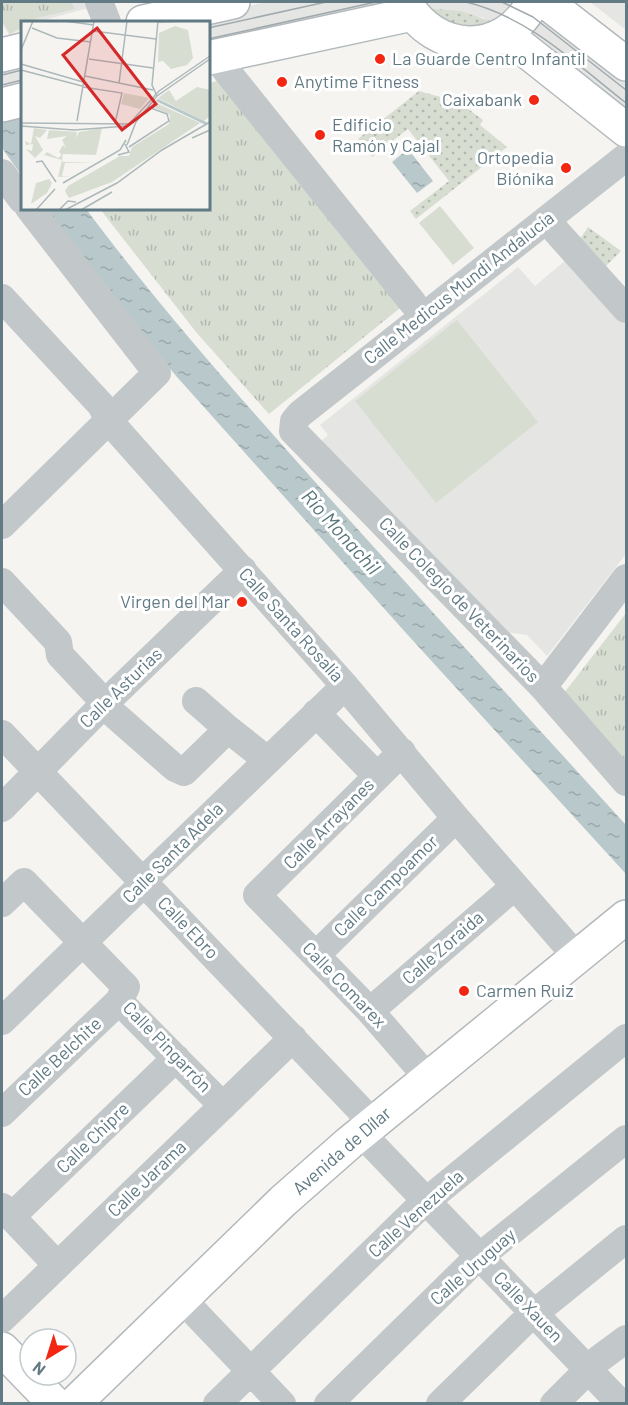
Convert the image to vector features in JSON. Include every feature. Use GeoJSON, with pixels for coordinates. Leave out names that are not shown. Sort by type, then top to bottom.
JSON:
{"type":"FeatureCollection","features":[{"type":"Feature","properties":{"kind":"main road"},"geometry":{"type":"LineString","coordinates":[[147,21],[233,2]]}},
{"type":"Feature","properties":{"kind":"main road"},"geometry":{"type":"LineString","coordinates":[[217,64],[408,8],[431,32],[454,42],[480,42],[505,34],[524,18],[533,2]]}},
{"type":"Feature","properties":{"kind":"main road"},"geometry":{"type":"LineString","coordinates":[[546,2],[627,64]]}},
{"type":"Feature","properties":{"kind":"main road"},"geometry":{"type":"LineString","coordinates":[[505,34],[627,130]]}},
{"type":"Feature","properties":{"kind":"main road"},"geometry":{"type":"LineString","coordinates":[[2,55],[21,50]]}},
{"type":"Feature","properties":{"kind":"main road","name":"Avenida de Dílar"},"geometry":{"type":"LineString","coordinates":[[74,1404],[181,1298],[283,1202],[367,1128],[627,916]]}},
{"type":"Feature","properties":{"kind":"main road"},"geometry":{"type":"LineString","coordinates":[[2,1349],[55,1404]]}},
{"type":"Feature","properties":{"kind":"street"},"geometry":{"type":"LineString","coordinates":[[99,2],[107,21]]}},
{"type":"Feature","properties":{"kind":"street"},"geometry":{"type":"LineString","coordinates":[[217,64],[418,309]]}},
{"type":"Feature","properties":{"kind":"street","name":"Calle Medicus Mundi Andalucía"},"geometry":{"type":"LineString","coordinates":[[294,421],[418,309],[627,157]]}},
{"type":"Feature","properties":{"kind":"street"},"geometry":{"type":"LineString","coordinates":[[2,173],[21,199]]}},
{"type":"Feature","properties":{"kind":"street"},"geometry":{"type":"LineString","coordinates":[[2,525],[157,373],[31,210]]}},
{"type":"Feature","properties":{"kind":"street"},"geometry":{"type":"LineString","coordinates":[[556,231],[627,309]]}},
{"type":"Feature","properties":{"kind":"street","name":"Calle Santa Rosalía"},"geometry":{"type":"LineString","coordinates":[[2,298],[101,405],[109,421],[345,686],[576,956]]}},
{"type":"Feature","properties":{"kind":"street","name":"Calle Colegio de Veterinarios"},"geometry":{"type":"LineString","coordinates":[[294,421],[293,431],[543,687],[627,782]]}},
{"type":"Feature","properties":{"kind":"street","name":"Calle Asturias"},"geometry":{"type":"LineString","coordinates":[[2,808],[243,570]]}},
{"type":"Feature","properties":{"kind":"street"},"geometry":{"type":"LineString","coordinates":[[543,687],[627,578]]}},
{"type":"Feature","properties":{"kind":"street"},"geometry":{"type":"LineString","coordinates":[[2,582],[58,642],[60,654],[107,706],[175,768],[184,772],[228,729]]}},
{"type":"Feature","properties":{"kind":"street","name":"Calle Santa Adela"},"geometry":{"type":"LineString","coordinates":[[2,1021],[345,686]]}},
{"type":"Feature","properties":{"kind":"street"},"geometry":{"type":"LineString","coordinates":[[196,701],[262,756]]}},
{"type":"Feature","properties":{"kind":"street"},"geometry":{"type":"LineString","coordinates":[[316,713],[377,776]]}},
{"type":"Feature","properties":{"kind":"street","name":"Calle Ebro"},"geometry":{"type":"LineString","coordinates":[[2,734],[293,1038],[367,1128]]}},
{"type":"Feature","properties":{"kind":"street","name":"Calle Arrayanes"},"geometry":{"type":"LineString","coordinates":[[257,895],[402,752]]}},
{"type":"Feature","properties":{"kind":"street","name":"Calle Campoamor"},"geometry":{"type":"LineString","coordinates":[[316,955],[456,818]]}},
{"type":"Feature","properties":{"kind":"street","name":"Calle Pingarrón"},"geometry":{"type":"LineString","coordinates":[[2,903],[24,882],[126,987],[119,1001],[223,1106]]}},
{"type":"Feature","properties":{"kind":"street","name":"Calle Zoraida"},"geometry":{"type":"LineString","coordinates":[[370,1011],[515,886]]}},
{"type":"Feature","properties":{"kind":"street","name":"Calle Comarex"},"geometry":{"type":"LineString","coordinates":[[257,895],[370,1011],[429,1078]]}},
{"type":"Feature","properties":{"kind":"street","name":"Calle Belchite"},"geometry":{"type":"LineString","coordinates":[[2,1113],[119,1001]]}},
{"type":"Feature","properties":{"kind":"street","name":"Calle Jarama"},"geometry":{"type":"LineString","coordinates":[[2,1319],[293,1038]]}},
{"type":"Feature","properties":{"kind":"street","name":"Calle Venezuela"},"geometry":{"type":"LineString","coordinates":[[217,1404],[427,1200],[627,1038]]}},
{"type":"Feature","properties":{"kind":"street","name":"Calle Chipre"},"geometry":{"type":"LineString","coordinates":[[6,1212],[176,1058]]}},
{"type":"Feature","properties":{"kind":"street","name":"Calle Xauen"},"geometry":{"type":"LineString","coordinates":[[367,1128],[427,1200],[480,1258],[621,1404]]}},
{"type":"Feature","properties":{"kind":"street","name":"Calle Uruguay"},"geometry":{"type":"LineString","coordinates":[[328,1404],[473,1262],[627,1139]]}},
{"type":"Feature","properties":{"kind":"street"},"geometry":{"type":"LineString","coordinates":[[6,1212],[57,1265]]}},
{"type":"Feature","properties":{"kind":"street"},"geometry":{"type":"LineString","coordinates":[[440,1404],[526,1320],[627,1239]]}},
{"type":"Feature","properties":{"kind":"street"},"geometry":{"type":"LineString","coordinates":[[181,1298],[282,1404]]}},
{"type":"Feature","properties":{"kind":"street"},"geometry":{"type":"LineString","coordinates":[[554,1404],[598,1359],[627,1340]]}},
{"type":"Feature","properties":{"kind":"shaded area"},"geometry":{"type":"Polygon","coordinates":[[[2,2],[110,2],[41,21],[21,21],[21,29],[9,35],[2,23],[2,2]]]}},
{"type":"Feature","properties":{"kind":"shaded area"},"geometry":{"type":"Polygon","coordinates":[[[267,2],[533,2],[626,73],[626,118],[482,17],[210,50],[210,21],[181,21],[267,2]]]}},
{"type":"Feature","properties":{"kind":"shaded area"},"geometry":{"type":"Polygon","coordinates":[[[590,2],[626,2],[626,30],[590,2]]]}},
{"type":"Feature","properties":{"kind":"shaded area"},"geometry":{"type":"Polygon","coordinates":[[[21,58],[21,91],[2,96],[2,63],[21,58]]]}},
{"type":"Feature","properties":{"kind":"shaded area"},"geometry":{"type":"Polygon","coordinates":[[[567,259],[626,325],[626,554],[547,656],[527,635],[507,632],[321,441],[328,435],[320,425],[518,267],[535,286],[567,259]]]}},
{"type":"Feature","properties":{"kind":"green space"},"geometry":{"type":"Polygon","coordinates":[[[2,2],[71,2],[75,9],[31,21],[21,21],[21,28],[10,34],[2,21],[2,2]]]}},
{"type":"Feature","properties":{"kind":"green space"},"geometry":{"type":"Polygon","coordinates":[[[423,8],[460,11],[499,24],[467,32],[423,8]]]}},
{"type":"Feature","properties":{"kind":"green space"},"geometry":{"type":"Polygon","coordinates":[[[225,79],[405,304],[269,414],[196,332],[101,210],[210,210],[210,83],[225,79]]]}},
{"type":"Feature","properties":{"kind":"green space"},"geometry":{"type":"Polygon","coordinates":[[[419,91],[459,102],[483,120],[480,125],[507,147],[416,219],[410,211],[449,181],[408,129],[372,157],[358,139],[419,91]]]}},
{"type":"Feature","properties":{"kind":"green space"},"geometry":{"type":"Polygon","coordinates":[[[440,206],[474,248],[453,265],[419,223],[440,206]]]}},
{"type":"Feature","properties":{"kind":"green space"},"geometry":{"type":"Polygon","coordinates":[[[588,227],[621,251],[605,267],[580,239],[588,227]]]}},
{"type":"Feature","properties":{"kind":"green space"},"geometry":{"type":"Polygon","coordinates":[[[457,320],[538,422],[436,503],[355,401],[457,320]]]}},
{"type":"Feature","properties":{"kind":"green space"},"geometry":{"type":"Polygon","coordinates":[[[626,613],[626,763],[564,693],[626,613]]]}},
{"type":"Feature","properties":{"kind":"water"},"geometry":{"type":"Polygon","coordinates":[[[2,91],[21,120],[21,175],[2,148],[2,91]]]}},
{"type":"Feature","properties":{"kind":"water"},"geometry":{"type":"Polygon","coordinates":[[[408,149],[433,181],[417,193],[392,162],[408,149]]]}},
{"type":"Feature","properties":{"kind":"water","name":"Río Monachil"},"geometry":{"type":"Polygon","coordinates":[[[47,210],[87,210],[172,318],[232,388],[626,825],[626,874],[177,377],[104,289],[47,210]]]}},
{"type":"Feature","properties":{"kind":"tram line"},"geometry":{"type":"LineString","coordinates":[[210,28],[326,2]]}},
{"type":"Feature","properties":{"kind":"tram line"},"geometry":{"type":"LineString","coordinates":[[210,39],[376,2]]}},
{"type":"Feature","properties":{"kind":"tram line"},"geometry":{"type":"LineString","coordinates":[[466,2],[489,9],[531,31],[570,58],[626,103]]}},
{"type":"Feature","properties":{"kind":"tram line"},"geometry":{"type":"LineString","coordinates":[[502,2],[533,17],[626,90]]}},
{"type":"Feature","properties":{"kind":"tram line"},"geometry":{"type":"LineString","coordinates":[[2,75],[21,70]]}},
{"type":"Feature","properties":{"kind":"tram line"},"geometry":{"type":"LineString","coordinates":[[2,85],[21,80]]}},
{"type":"Feature","properties":{"kind":"place","name":"La Guarde Centro Infantil"},"geometry":{"type":"Point","coordinates":[380,59]}},
{"type":"Feature","properties":{"kind":"place","name":"Anytime Fitness"},"geometry":{"type":"Point","coordinates":[282,82]}},
{"type":"Feature","properties":{"kind":"place","name":"Caixabank"},"geometry":{"type":"Point","coordinates":[534,100]}},
{"type":"Feature","properties":{"kind":"place","name":"Edificio Ramón y Cajal"},"geometry":{"type":"Point","coordinates":[320,135]}},
{"type":"Feature","properties":{"kind":"place","name":"Ortopedia Biónika"},"geometry":{"type":"Point","coordinates":[566,168]}},
{"type":"Feature","properties":{"kind":"place","name":"Virgen del Mar"},"geometry":{"type":"Point","coordinates":[242,602]}},
{"type":"Feature","properties":{"kind":"place","name":"Carmen Ruiz"},"geometry":{"type":"Point","coordinates":[464,991]}}]}
